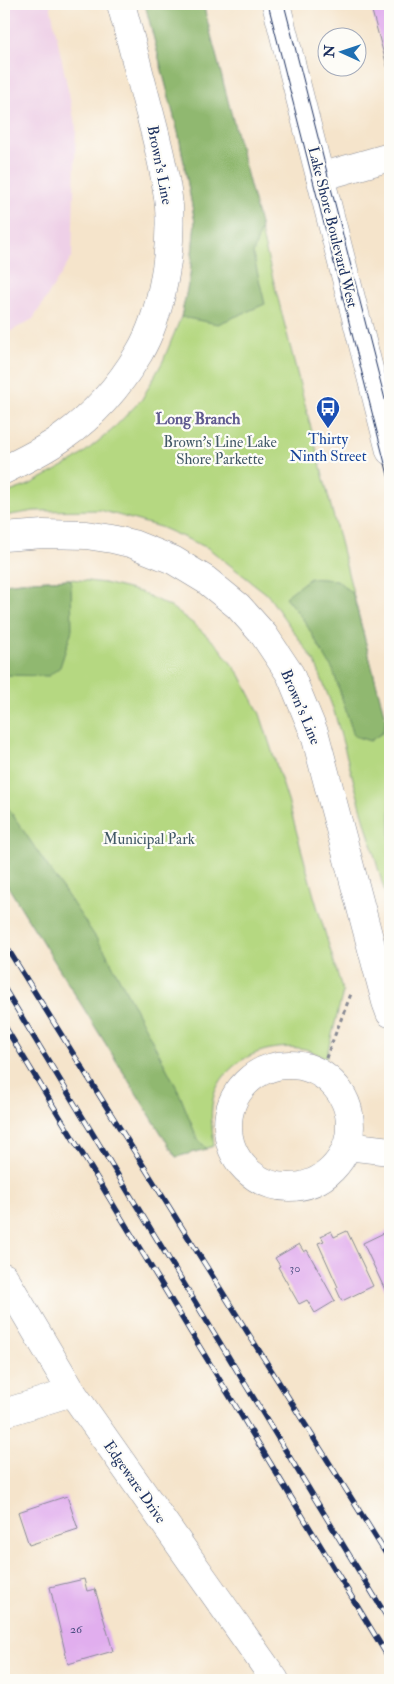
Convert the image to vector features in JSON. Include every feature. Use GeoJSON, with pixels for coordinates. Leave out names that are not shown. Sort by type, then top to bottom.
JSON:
{"type":"FeatureCollection","features":[{"type":"Feature","properties":{"kind":"main road","name":"Brown's Line"},"geometry":{"type":"LineString","coordinates":[[4,470],[63,438],[102,403],[140,353],[152,326],[160,297],[168,262],[168,197],[164,168],[121,4]]}},
{"type":"Feature","properties":{"kind":"main road","name":"Lake Shore Boulevard West"},"geometry":{"type":"LineString","coordinates":[[276,4],[390,451]]}},
{"type":"Feature","properties":{"kind":"main road"},"geometry":{"type":"LineString","coordinates":[[320,176],[390,157]]}},
{"type":"Feature","properties":{"kind":"main road","name":"Brown's Line"},"geometry":{"type":"LineString","coordinates":[[4,537],[43,534],[86,535],[112,538],[133,544],[173,560],[206,580],[238,606],[264,635],[290,674],[315,735],[385,984],[390,1013]]}},
{"type":"Feature","properties":{"kind":"main road"},"geometry":{"type":"LineString","coordinates":[[286,1065],[304,1066],[320,1073],[336,1087],[347,1105],[350,1125],[347,1146],[340,1162],[327,1175],[312,1184],[295,1188],[277,1187],[260,1181],[246,1170],[235,1156],[229,1140],[228,1122],[232,1105],[241,1089],[253,1077],[269,1068],[286,1065]]}},
{"type":"Feature","properties":{"kind":"main road"},"geometry":{"type":"LineString","coordinates":[[347,1146],[390,1151]]}},
{"type":"Feature","properties":{"kind":"main road","name":"Edgeware Drive"},"geometry":{"type":"LineString","coordinates":[[4,1277],[72,1392],[275,1680]]}},
{"type":"Feature","properties":{"kind":"main road"},"geometry":{"type":"LineString","coordinates":[[4,1413],[72,1392]]}},
{"type":"Feature","properties":{"kind":"path"},"geometry":{"type":"LineString","coordinates":[[320,1073],[351,993]]}},
{"type":"Feature","properties":{"kind":"path"},"geometry":{"type":"LineString","coordinates":[[378,1680],[387,1675]]}},
{"type":"Feature","properties":{"kind":"shaded area"},"geometry":{"type":"Polygon","coordinates":[[[4,4],[50,4],[76,128],[72,257],[33,319],[4,335],[4,4]]]}},
{"type":"Feature","properties":{"kind":"green space","name":"Brown's Line Lake Shore Parkette"},"geometry":{"type":"Polygon","coordinates":[[[145,4],[203,4],[390,738],[390,911],[334,711],[315,662],[267,594],[208,548],[160,527],[100,510],[34,511],[4,516],[4,494],[29,485],[75,460],[111,431],[142,399],[163,361],[181,317],[190,276],[195,222],[179,136],[145,4]]]}},
{"type":"Feature","properties":{"kind":"green space"},"geometry":{"type":"Polygon","coordinates":[[[145,4],[203,4],[261,228],[253,254],[265,304],[218,324],[181,317],[190,276],[195,222],[179,136],[145,4]]]}},
{"type":"Feature","properties":{"kind":"green space"},"geometry":{"type":"Polygon","coordinates":[[[310,578],[337,580],[353,594],[386,721],[382,733],[370,741],[354,736],[333,670],[303,619],[285,597],[310,578]]]}},
{"type":"Feature","properties":{"kind":"green space","name":"Municipal Park"},"geometry":{"type":"Polygon","coordinates":[[[71,579],[104,583],[140,592],[171,607],[217,645],[240,675],[260,714],[289,804],[343,992],[326,1058],[305,1049],[292,1047],[265,1050],[240,1061],[221,1080],[215,1092],[212,1112],[214,1146],[176,1157],[4,880],[4,584],[71,579]]]}},
{"type":"Feature","properties":{"kind":"green space"},"geometry":{"type":"Polygon","coordinates":[[[71,579],[72,630],[60,667],[49,676],[4,675],[4,584],[71,579]]]}},
{"type":"Feature","properties":{"kind":"green space"},"geometry":{"type":"Polygon","coordinates":[[[4,802],[105,951],[178,1090],[197,1138],[207,1149],[176,1157],[4,880],[4,802]]]}},
{"type":"Feature","properties":{"kind":"building"},"geometry":{"type":"Polygon","coordinates":[[[370,4],[390,4],[390,77],[370,4]]]}},
{"type":"Feature","properties":{"kind":"building"},"geometry":{"type":"Polygon","coordinates":[[[390,1230],[390,1292],[387,1294],[363,1243],[390,1230]]]}},
{"type":"Feature","properties":{"kind":"building"},"geometry":{"type":"Polygon","coordinates":[[[331,1231],[334,1237],[347,1231],[373,1286],[342,1301],[336,1288],[338,1287],[318,1243],[324,1241],[321,1236],[331,1231]]]}},
{"type":"Feature","properties":{"kind":"building"},"geometry":{"type":"Polygon","coordinates":[[[299,1244],[304,1252],[307,1250],[335,1301],[315,1313],[307,1300],[299,1304],[278,1267],[280,1266],[275,1258],[299,1244]]]}},
{"type":"Feature","properties":{"kind":"building"},"geometry":{"type":"Polygon","coordinates":[[[67,1496],[78,1529],[29,1545],[18,1512],[67,1496]]]}},
{"type":"Feature","properties":{"kind":"building"},"geometry":{"type":"Polygon","coordinates":[[[84,1579],[87,1591],[95,1589],[113,1651],[68,1664],[50,1587],[84,1579]]]}},
{"type":"Feature","properties":{"kind":"tram line"},"geometry":{"type":"LineString","coordinates":[[268,4],[390,483]]}},
{"type":"Feature","properties":{"kind":"tram line"},"geometry":{"type":"LineString","coordinates":[[284,4],[390,419]]}},
{"type":"Feature","properties":{"kind":"railway"},"geometry":{"type":"LineString","coordinates":[[4,943],[390,1560]]}},
{"type":"Feature","properties":{"kind":"railway"},"geometry":{"type":"LineString","coordinates":[[4,988],[390,1622]]}},
{"type":"Feature","properties":{"kind":"railway"},"geometry":{"type":"LineString","coordinates":[[4,1025],[390,1660]]}},
{"type":"Feature","properties":{"kind":"place","name":"Thirty Ninth Street"},"geometry":{"type":"Point","coordinates":[328,429]}},
{"type":"Feature","properties":{"kind":"district","name":"Long Branch"},"geometry":{"type":"Point","coordinates":[198,418]}}]}
